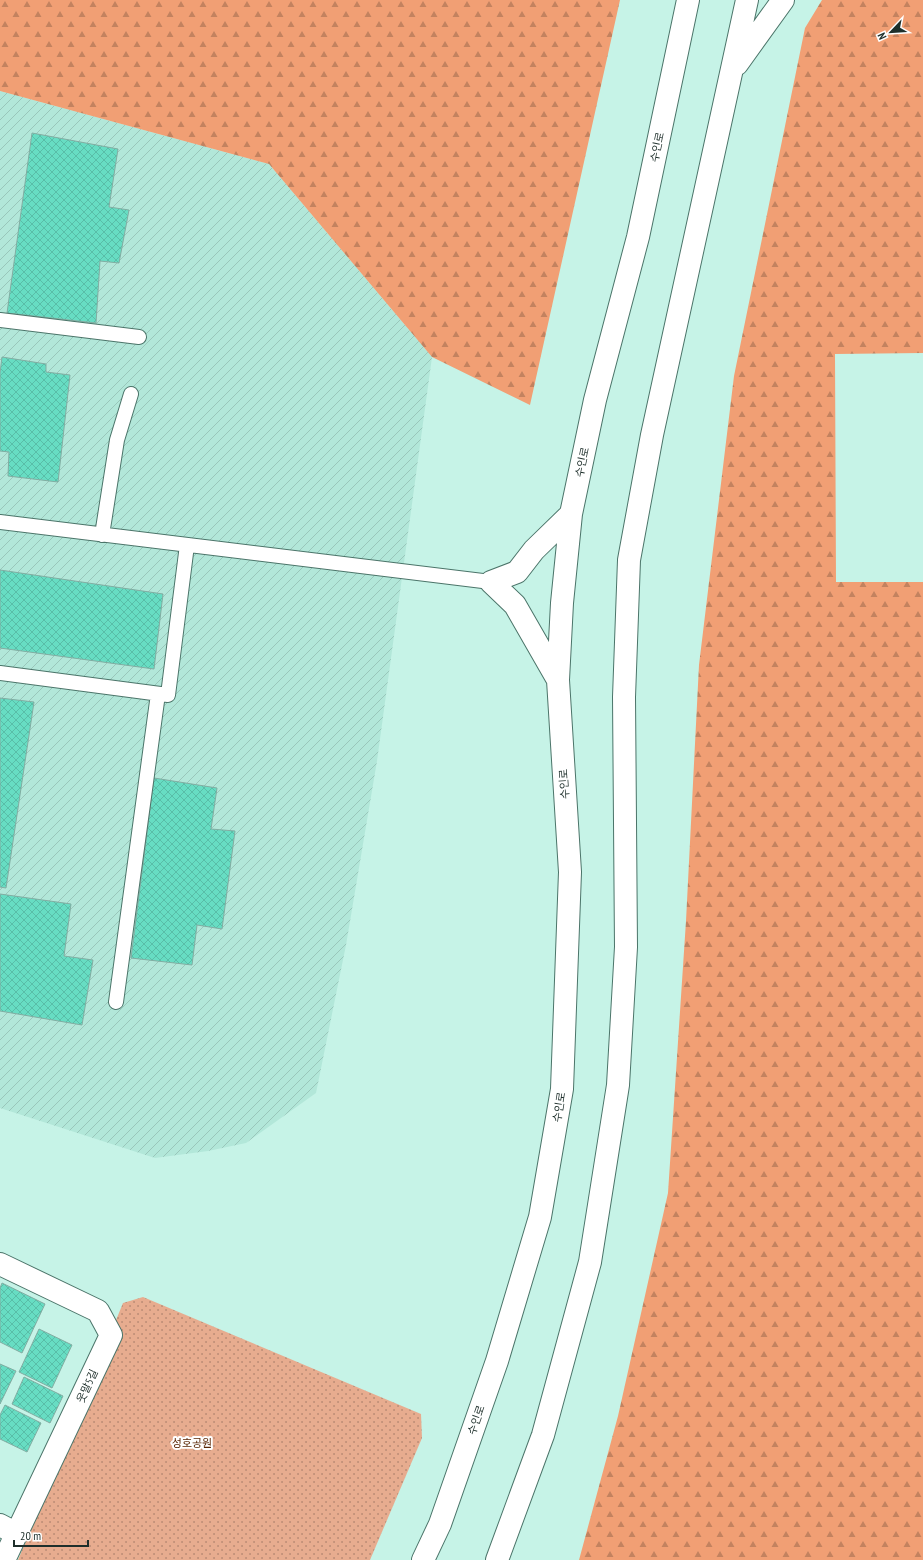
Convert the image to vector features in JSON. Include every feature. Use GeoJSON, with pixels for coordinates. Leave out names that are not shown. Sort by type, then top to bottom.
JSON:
{"type":"FeatureCollection","features":[{"type":"Feature","properties":{"kind":"main road","name":"수인로"},"geometry":{"type":"LineString","coordinates":[[423,1560],[440,1524],[497,1360],[540,1217],[562,1089],[570,872],[558,680],[562,603],[571,514],[595,400],[638,237],[688,0]]}},
{"type":"Feature","properties":{"kind":"main road"},"geometry":{"type":"LineString","coordinates":[[497,1560],[543,1435],[591,1255],[618,1085],[626,947],[624,697],[629,560],[652,435],[747,0]]}},
{"type":"Feature","properties":{"kind":"main road"},"geometry":{"type":"LineString","coordinates":[[731,72],[782,0]]}},
{"type":"Feature","properties":{"kind":"main road"},"geometry":{"type":"LineString","coordinates":[[558,680],[515,605],[491,582],[517,572],[534,550],[571,514]]}},
{"type":"Feature","properties":{"kind":"main road","name":"웃말5길"},"geometry":{"type":"LineString","coordinates":[[0,1264],[98,1311],[111,1335],[9,1530],[4,1560]]}},
{"type":"Feature","properties":{"kind":"lane"},"geometry":{"type":"LineString","coordinates":[[0,320],[139,337]]}},
{"type":"Feature","properties":{"kind":"lane"},"geometry":{"type":"LineString","coordinates":[[102,534],[117,440],[131,394]]}},
{"type":"Feature","properties":{"kind":"lane"},"geometry":{"type":"LineString","coordinates":[[0,522],[491,582]]}},
{"type":"Feature","properties":{"kind":"lane"},"geometry":{"type":"LineString","coordinates":[[0,673],[168,695],[187,545]]}},
{"type":"Feature","properties":{"kind":"lane"},"geometry":{"type":"LineString","coordinates":[[116,1002],[158,694]]}},
{"type":"Feature","properties":{"kind":"shaded area"},"geometry":{"type":"Polygon","coordinates":[[[0,91],[269,164],[432,357],[377,761],[346,945],[316,1093],[246,1143],[208,1151],[155,1158],[0,1108],[0,91]]]}},
{"type":"Feature","properties":{"kind":"green space"},"geometry":{"type":"Polygon","coordinates":[[[0,0],[620,0],[530,405],[432,357],[269,164],[0,91],[0,0]]]}},
{"type":"Feature","properties":{"kind":"green space"},"geometry":{"type":"Polygon","coordinates":[[[822,0],[923,0],[923,353],[835,354],[836,582],[923,582],[923,1560],[579,1560],[618,1416],[668,1193],[686,921],[699,665],[734,376],[805,28],[822,0]]]}},
{"type":"Feature","properties":{"kind":"green space","name":"성호공원"},"geometry":{"type":"Polygon","coordinates":[[[143,1297],[421,1414],[422,1438],[370,1560],[18,1560],[123,1303],[143,1297]]]}},
{"type":"Feature","properties":{"kind":"building"},"geometry":{"type":"Polygon","coordinates":[[[32,133],[118,149],[109,207],[129,210],[119,263],[100,261],[96,323],[7,313],[32,133]]]}},
{"type":"Feature","properties":{"kind":"building"},"geometry":{"type":"Polygon","coordinates":[[[2,357],[46,364],[46,372],[70,375],[58,482],[8,476],[9,452],[0,451],[0,373],[2,357]]]}},
{"type":"Feature","properties":{"kind":"building"},"geometry":{"type":"Polygon","coordinates":[[[0,570],[163,594],[154,669],[0,648],[0,570]]]}},
{"type":"Feature","properties":{"kind":"building"},"geometry":{"type":"Polygon","coordinates":[[[0,698],[34,702],[6,888],[0,887],[0,698]]]}},
{"type":"Feature","properties":{"kind":"building"},"geometry":{"type":"Polygon","coordinates":[[[154,778],[217,788],[211,829],[235,831],[222,929],[197,925],[192,965],[131,958],[154,778]]]}},
{"type":"Feature","properties":{"kind":"building"},"geometry":{"type":"Polygon","coordinates":[[[0,894],[71,904],[64,956],[93,960],[82,1025],[0,1011],[0,894]]]}},
{"type":"Feature","properties":{"kind":"building"},"geometry":{"type":"Polygon","coordinates":[[[2,1283],[45,1304],[22,1353],[0,1342],[0,1288],[2,1283]]]}},
{"type":"Feature","properties":{"kind":"building"},"geometry":{"type":"Polygon","coordinates":[[[39,1329],[72,1345],[52,1388],[19,1372],[39,1329]]]}},
{"type":"Feature","properties":{"kind":"building"},"geometry":{"type":"Polygon","coordinates":[[[0,1364],[16,1371],[0,1404],[0,1364]]]}},
{"type":"Feature","properties":{"kind":"building"},"geometry":{"type":"Polygon","coordinates":[[[24,1377],[63,1396],[50,1423],[12,1404],[24,1377]]]}},
{"type":"Feature","properties":{"kind":"building"},"geometry":{"type":"Polygon","coordinates":[[[5,1405],[41,1423],[27,1452],[0,1439],[0,1415],[5,1405]]]}}]}
